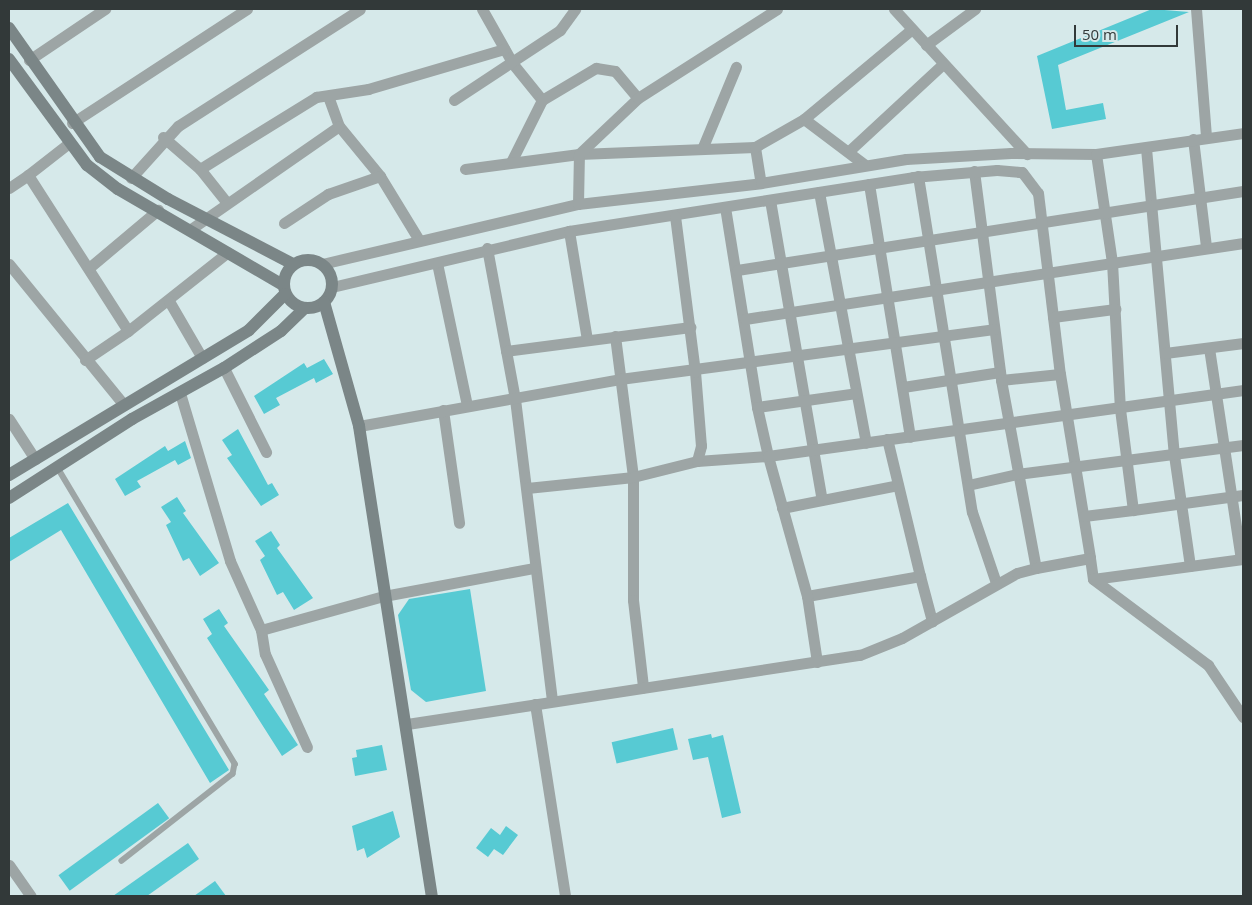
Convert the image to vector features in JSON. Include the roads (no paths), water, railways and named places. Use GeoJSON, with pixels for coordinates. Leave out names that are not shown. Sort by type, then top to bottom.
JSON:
{"type":"FeatureCollection","features":[{"type":"Feature","properties":{"kind":"street"},"geometry":{"type":"LineString","coordinates":[[29,60],[105,9]]}},
{"type":"Feature","properties":{"kind":"street"},"geometry":{"type":"LineString","coordinates":[[72,123],[247,9]]}},
{"type":"Feature","properties":{"kind":"street"},"geometry":{"type":"LineString","coordinates":[[130,178],[163,137],[360,9]]}},
{"type":"Feature","properties":{"kind":"street"},"geometry":{"type":"LineString","coordinates":[[482,9],[513,64],[542,100]]}},
{"type":"Feature","properties":{"kind":"street"},"geometry":{"type":"LineString","coordinates":[[454,100],[513,64],[560,30],[575,9]]}},
{"type":"Feature","properties":{"kind":"street"},"geometry":{"type":"LineString","coordinates":[[578,204],[579,154],[638,98],[777,9]]}},
{"type":"Feature","properties":{"kind":"street"},"geometry":{"type":"LineString","coordinates":[[894,9],[911,30],[1027,154]]}},
{"type":"Feature","properties":{"kind":"street"},"geometry":{"type":"LineString","coordinates":[[926,45],[975,9]]}},
{"type":"Feature","properties":{"kind":"street"},"geometry":{"type":"LineString","coordinates":[[1196,9],[1206,137]]}},
{"type":"Feature","properties":{"kind":"street"},"geometry":{"type":"LineString","coordinates":[[9,28],[72,123],[100,157],[130,178],[293,264],[309,259],[322,264],[330,274],[332,288],[324,302],[304,309],[281,331],[224,368],[9,498]]}},
{"type":"Feature","properties":{"kind":"street"},"geometry":{"type":"LineString","coordinates":[[465,168],[579,154],[755,147],[804,120],[911,30]]}},
{"type":"Feature","properties":{"kind":"street"},"geometry":{"type":"LineString","coordinates":[[200,169],[298,105],[328,96],[368,89],[504,49]]}},
{"type":"Feature","properties":{"kind":"street"},"geometry":{"type":"LineString","coordinates":[[9,59],[87,165],[118,189],[158,210],[228,252],[284,290],[304,309]]}},
{"type":"Feature","properties":{"kind":"street"},"geometry":{"type":"LineString","coordinates":[[849,151],[943,64]]}},
{"type":"Feature","properties":{"kind":"street"},"geometry":{"type":"LineString","coordinates":[[511,162],[542,100],[603,67],[615,71],[638,98]]}},
{"type":"Feature","properties":{"kind":"street"},"geometry":{"type":"LineString","coordinates":[[702,149],[736,67]]}},
{"type":"Feature","properties":{"kind":"street"},"geometry":{"type":"LineString","coordinates":[[328,96],[339,126],[380,176],[419,240]]}},
{"type":"Feature","properties":{"kind":"street"},"geometry":{"type":"LineString","coordinates":[[804,120],[866,165]]}},
{"type":"Feature","properties":{"kind":"street"},"geometry":{"type":"LineString","coordinates":[[191,229],[339,126]]}},
{"type":"Feature","properties":{"kind":"street"},"geometry":{"type":"LineString","coordinates":[[322,264],[578,204],[761,183],[866,165],[963,154],[1096,154],[1243,133]]}},
{"type":"Feature","properties":{"kind":"street"},"geometry":{"type":"LineString","coordinates":[[163,137],[200,169],[227,203]]}},
{"type":"Feature","properties":{"kind":"street"},"geometry":{"type":"LineString","coordinates":[[1193,139],[1206,246]]}},
{"type":"Feature","properties":{"kind":"street"},"geometry":{"type":"LineString","coordinates":[[9,188],[69,143]]}},
{"type":"Feature","properties":{"kind":"street"},"geometry":{"type":"LineString","coordinates":[[755,147],[761,183]]}},
{"type":"Feature","properties":{"kind":"street"},"geometry":{"type":"LineString","coordinates":[[1146,148],[1159,255],[1174,455],[1190,566]]}},
{"type":"Feature","properties":{"kind":"street"},"geometry":{"type":"LineString","coordinates":[[1096,154],[1112,262],[1120,408],[1125,461],[1133,510]]}},
{"type":"Feature","properties":{"kind":"street"},"geometry":{"type":"LineString","coordinates":[[332,288],[437,263],[487,248],[569,231],[675,216],[918,176],[1011,170],[1029,177],[1038,193],[1060,374],[1093,579],[1197,655],[1243,717]]}},
{"type":"Feature","properties":{"kind":"street"},"geometry":{"type":"LineString","coordinates":[[974,171],[980,235],[1001,376],[1017,474],[1036,568]]}},
{"type":"Feature","properties":{"kind":"street"},"geometry":{"type":"LineString","coordinates":[[28,175],[90,266],[128,331]]}},
{"type":"Feature","properties":{"kind":"street"},"geometry":{"type":"LineString","coordinates":[[284,223],[328,194],[380,176]]}},
{"type":"Feature","properties":{"kind":"street"},"geometry":{"type":"LineString","coordinates":[[918,176],[943,335],[954,380],[968,485],[981,547],[996,583]]}},
{"type":"Feature","properties":{"kind":"street"},"geometry":{"type":"LineString","coordinates":[[869,184],[878,249],[910,437]]}},
{"type":"Feature","properties":{"kind":"street"},"geometry":{"type":"LineString","coordinates":[[737,270],[980,235],[1243,191]]}},
{"type":"Feature","properties":{"kind":"street"},"geometry":{"type":"LineString","coordinates":[[819,192],[842,302],[866,443]]}},
{"type":"Feature","properties":{"kind":"street"},"geometry":{"type":"LineString","coordinates":[[770,200],[800,353],[822,500]]}},
{"type":"Feature","properties":{"kind":"street"},"geometry":{"type":"LineString","coordinates":[[725,207],[752,361],[757,407],[768,456],[807,596],[817,662]]}},
{"type":"Feature","properties":{"kind":"street"},"geometry":{"type":"LineString","coordinates":[[90,266],[158,210]]}},
{"type":"Feature","properties":{"kind":"street"},"geometry":{"type":"LineString","coordinates":[[675,216],[695,372],[701,446],[697,461]]}},
{"type":"Feature","properties":{"kind":"street"},"geometry":{"type":"LineString","coordinates":[[569,231],[587,340]]}},
{"type":"Feature","properties":{"kind":"street"},"geometry":{"type":"LineString","coordinates":[[745,319],[986,279],[1159,255],[1206,246],[1243,243]]}},
{"type":"Feature","properties":{"kind":"street"},"geometry":{"type":"LineString","coordinates":[[487,248],[515,399],[534,568],[552,701]]}},
{"type":"Feature","properties":{"kind":"street"},"geometry":{"type":"LineString","coordinates":[[85,360],[169,301],[228,252]]}},
{"type":"Feature","properties":{"kind":"street"},"geometry":{"type":"LineString","coordinates":[[437,263],[467,405]]}},
{"type":"Feature","properties":{"kind":"street"},"geometry":{"type":"LineString","coordinates":[[9,264],[85,360],[124,405]]}},
{"type":"Feature","properties":{"kind":"street"},"geometry":{"type":"LineString","coordinates":[[9,474],[249,330],[284,290],[293,264]]}},
{"type":"Feature","properties":{"kind":"street"},"geometry":{"type":"LineString","coordinates":[[169,301],[202,358]]}},
{"type":"Feature","properties":{"kind":"street"},"geometry":{"type":"LineString","coordinates":[[324,302],[358,426],[432,896]]}},
{"type":"Feature","properties":{"kind":"street"},"geometry":{"type":"LineString","coordinates":[[1053,317],[1115,308]]}},
{"type":"Feature","properties":{"kind":"street"},"geometry":{"type":"LineString","coordinates":[[506,351],[690,327]]}},
{"type":"Feature","properties":{"kind":"street"},"geometry":{"type":"LineString","coordinates":[[358,426],[620,379],[695,372],[800,353],[994,329]]}},
{"type":"Feature","properties":{"kind":"street"},"geometry":{"type":"LineString","coordinates":[[615,336],[634,477],[633,600],[643,687]]}},
{"type":"Feature","properties":{"kind":"street"},"geometry":{"type":"LineString","coordinates":[[1165,353],[1243,343]]}},
{"type":"Feature","properties":{"kind":"street"},"geometry":{"type":"LineString","coordinates":[[1093,579],[1242,559],[1222,448],[1217,394],[1209,348]]}},
{"type":"Feature","properties":{"kind":"street"},"geometry":{"type":"LineString","coordinates":[[224,368],[266,452]]}},
{"type":"Feature","properties":{"kind":"street"},"geometry":{"type":"LineString","coordinates":[[903,387],[1001,376],[1060,374]]}},
{"type":"Feature","properties":{"kind":"street"},"geometry":{"type":"LineString","coordinates":[[526,488],[634,477],[697,461],[768,456],[1243,390]]}},
{"type":"Feature","properties":{"kind":"street"},"geometry":{"type":"LineString","coordinates":[[757,407],[856,393]]}},
{"type":"Feature","properties":{"kind":"street"},"geometry":{"type":"LineString","coordinates":[[180,394],[230,561],[261,630],[264,654],[307,747]]}},
{"type":"Feature","properties":{"kind":"street"},"geometry":{"type":"LineString","coordinates":[[443,410],[459,523]]}},
{"type":"Feature","properties":{"kind":"street"},"geometry":{"type":"LineString","coordinates":[[9,419],[35,459]]}},
{"type":"Feature","properties":{"kind":"street"},"geometry":{"type":"LineString","coordinates":[[887,439],[932,621]]}},
{"type":"Feature","properties":{"kind":"street"},"geometry":{"type":"LineString","coordinates":[[968,485],[1017,474],[1174,455],[1243,444]]}},
{"type":"Feature","properties":{"kind":"street"},"geometry":{"type":"LineString","coordinates":[[782,508],[898,485]]}},
{"type":"Feature","properties":{"kind":"street"},"geometry":{"type":"LineString","coordinates":[[1084,516],[1243,495]]}},
{"type":"Feature","properties":{"kind":"street"},"geometry":{"type":"LineString","coordinates":[[406,724],[860,655],[932,621],[996,583],[1036,568],[1090,558]]}},
{"type":"Feature","properties":{"kind":"street"},"geometry":{"type":"LineString","coordinates":[[261,630],[384,596],[534,568]]}},
{"type":"Feature","properties":{"kind":"street"},"geometry":{"type":"LineString","coordinates":[[807,596],[920,576]]}},
{"type":"Feature","properties":{"kind":"street"},"geometry":{"type":"LineString","coordinates":[[535,704],[565,896]]}},
{"type":"Feature","properties":{"kind":"street"},"geometry":{"type":"LineString","coordinates":[[9,865],[28,895]]}},
{"type":"Feature","properties":{"kind":"lane"},"geometry":{"type":"LineString","coordinates":[[58,468],[235,764],[233,774],[122,861]]}}]}
